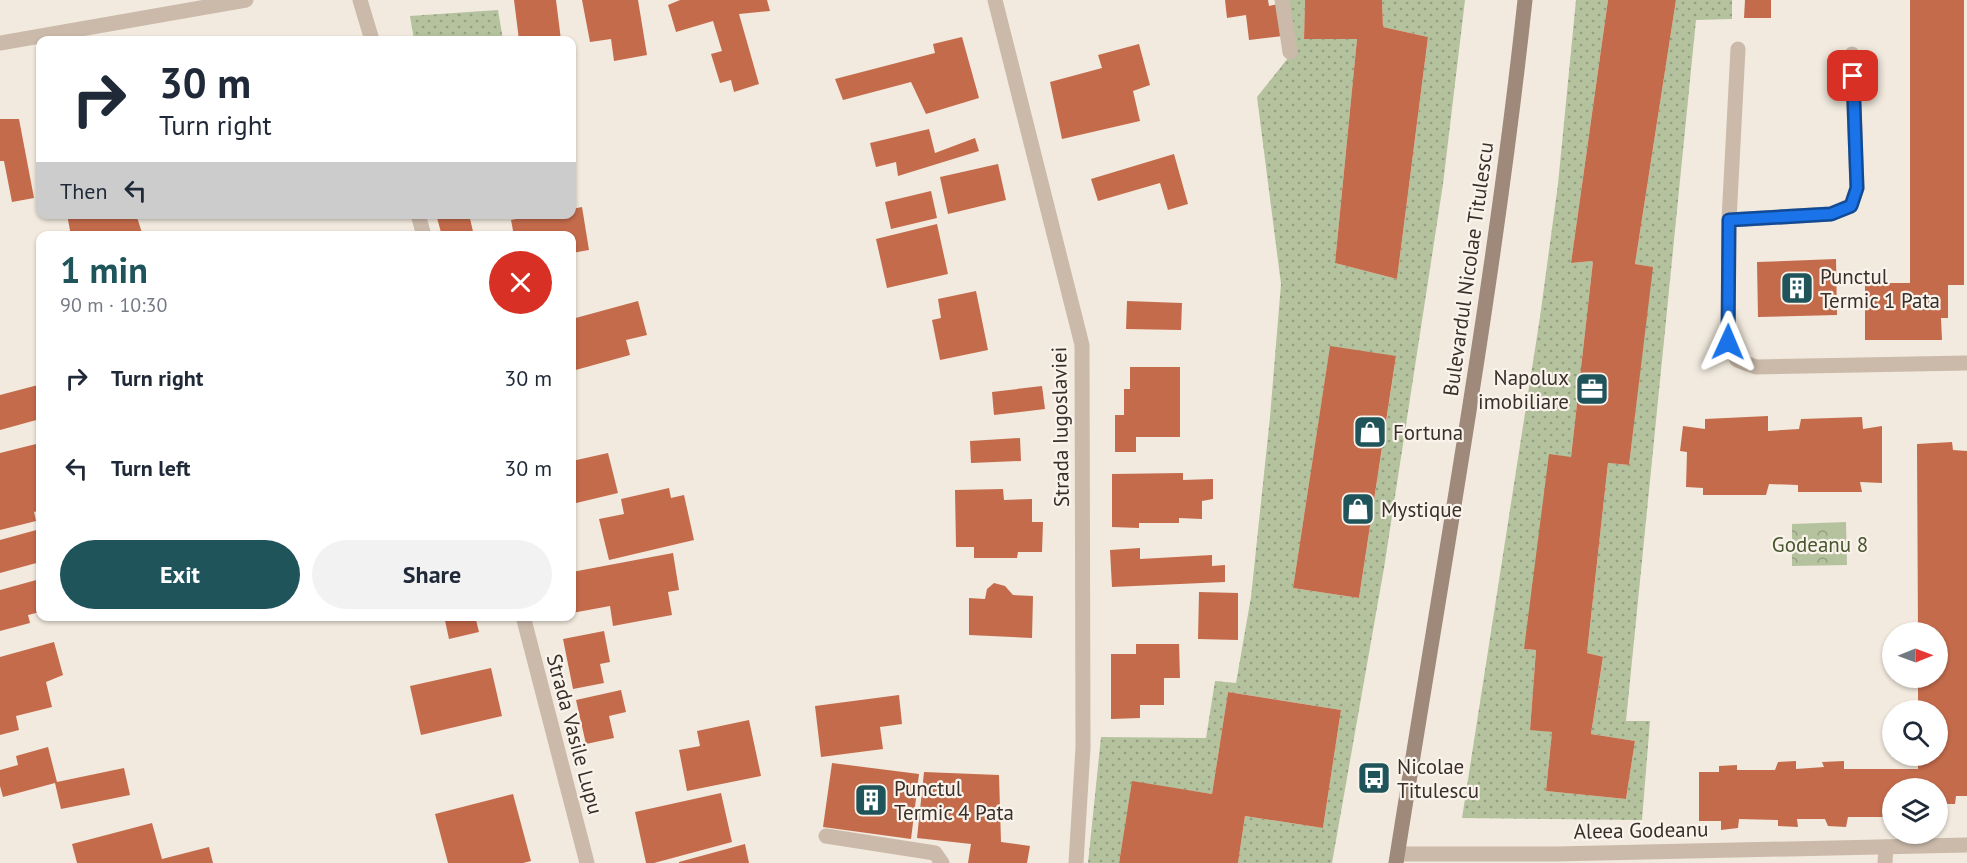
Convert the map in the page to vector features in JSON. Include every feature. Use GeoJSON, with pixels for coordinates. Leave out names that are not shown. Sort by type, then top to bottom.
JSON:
{"type":"FeatureCollection","features":[{"type":"Feature","properties":{"kind":"main road","name":"Bulevardul Nicolae Titulescu"},"geometry":{"type":"LineString","coordinates":[[1397,859],[1482,325],[1516,82],[1525,0]]}},
{"type":"Feature","properties":{"kind":"street"},"geometry":{"type":"LineString","coordinates":[[40,36],[246,0]]}},
{"type":"Feature","properties":{"kind":"street"},"geometry":{"type":"LineString","coordinates":[[360,0],[371,36]]}},
{"type":"Feature","properties":{"kind":"street","name":"Strada Iugoslaviei"},"geometry":{"type":"LineString","coordinates":[[994,0],[1082,345],[1083,748],[1076,863]]}},
{"type":"Feature","properties":{"kind":"street"},"geometry":{"type":"LineString","coordinates":[[1282,0],[1290,52]]}},
{"type":"Feature","properties":{"kind":"street"},"geometry":{"type":"LineString","coordinates":[[0,43],[36,37]]}},
{"type":"Feature","properties":{"kind":"street"},"geometry":{"type":"LineString","coordinates":[[1738,49],[1729,220],[1728,342],[1737,360],[1756,367],[1967,363]]}},
{"type":"Feature","properties":{"kind":"street"},"geometry":{"type":"LineString","coordinates":[[1729,220],[1831,214],[1851,206],[1857,188],[1852,54]]}},
{"type":"Feature","properties":{"kind":"street","name":"Strada Vasile Lupu"},"geometry":{"type":"LineString","coordinates":[[524,621],[587,863]]}},
{"type":"Feature","properties":{"kind":"street"},"geometry":{"type":"LineString","coordinates":[[826,837],[920,849],[935,853],[942,863]]}},
{"type":"Feature","properties":{"kind":"street","name":"Aleea Godeanu"},"geometry":{"type":"LineString","coordinates":[[1397,859],[1555,858],[1653,851],[1967,845]]}},
{"type":"Feature","properties":{"kind":"street"},"geometry":{"type":"LineString","coordinates":[[1886,847],[1886,863]]}},
{"type":"Feature","properties":{"kind":"green space"},"geometry":{"type":"Polygon","coordinates":[[[1280,0],[1305,0],[1304,39],[1357,39],[1335,263],[1397,279],[1428,37],[1383,27],[1382,0],[1465,0],[1443,184],[1384,568],[1332,863],[1238,863],[1245,816],[1323,828],[1341,710],[1228,692],[1212,794],[1132,782],[1119,863],[1088,863],[1101,737],[1206,738],[1215,681],[1236,683],[1251,597],[1281,284],[1257,97],[1288,58],[1280,0]],[[1330,347],[1293,588],[1359,598],[1396,357],[1330,347]]]}},
{"type":"Feature","properties":{"kind":"green space"},"geometry":{"type":"Polygon","coordinates":[[[1576,0],[1608,0],[1571,263],[1593,261],[1571,457],[1524,649],[1536,650],[1530,729],[1552,732],[1546,791],[1626,799],[1635,741],[1591,734],[1603,658],[1587,653],[1608,463],[1629,465],[1652,267],[1635,264],[1676,0],[1732,0],[1732,19],[1696,20],[1626,721],[1650,721],[1642,820],[1462,818],[1540,317],[1558,184],[1576,0]]]}},
{"type":"Feature","properties":{"kind":"green space"},"geometry":{"type":"Polygon","coordinates":[[[498,10],[502,36],[413,36],[410,16],[498,10]]]}},
{"type":"Feature","properties":{"kind":"green space","name":"Godeanu 8"},"geometry":{"type":"Polygon","coordinates":[[[1846,522],[1847,565],[1792,566],[1792,524],[1846,522]]]}},
{"type":"Feature","properties":{"kind":"building"},"geometry":{"type":"Polygon","coordinates":[[[514,0],[556,0],[560,36],[518,36],[514,0]]]}},
{"type":"Feature","properties":{"kind":"building"},"geometry":{"type":"Polygon","coordinates":[[[582,0],[638,0],[647,55],[614,61],[611,39],[590,42],[582,0]]]}},
{"type":"Feature","properties":{"kind":"building"},"geometry":{"type":"Polygon","coordinates":[[[680,0],[767,0],[770,11],[739,14],[759,84],[734,92],[731,80],[720,83],[711,54],[722,51],[713,21],[676,32],[668,5],[680,0]]]}},
{"type":"Feature","properties":{"kind":"building"},"geometry":{"type":"Polygon","coordinates":[[[1225,0],[1268,0],[1269,6],[1278,4],[1283,36],[1249,40],[1246,15],[1227,18],[1225,0]]]}},
{"type":"Feature","properties":{"kind":"building"},"geometry":{"type":"Polygon","coordinates":[[[1305,0],[1382,0],[1383,27],[1428,37],[1397,279],[1335,263],[1357,39],[1304,39],[1305,0]]]}},
{"type":"Feature","properties":{"kind":"building"},"geometry":{"type":"Polygon","coordinates":[[[1608,0],[1676,0],[1635,264],[1653,267],[1629,465],[1608,463],[1587,653],[1603,657],[1591,734],[1635,741],[1626,799],[1546,791],[1552,732],[1530,730],[1536,650],[1524,649],[1549,454],[1571,457],[1593,261],[1571,263],[1608,0]]]}},
{"type":"Feature","properties":{"kind":"building"},"geometry":{"type":"Polygon","coordinates":[[[1745,0],[1771,0],[1771,18],[1744,18],[1745,0]]]}},
{"type":"Feature","properties":{"kind":"building"},"geometry":{"type":"Polygon","coordinates":[[[1910,0],[1964,0],[1964,285],[1948,285],[1948,318],[1941,318],[1942,340],[1865,340],[1865,283],[1910,283],[1910,0]]]}},
{"type":"Feature","properties":{"kind":"building"},"geometry":{"type":"Polygon","coordinates":[[[962,37],[979,98],[926,114],[911,82],[843,100],[835,79],[935,53],[933,44],[962,37]]]}},
{"type":"Feature","properties":{"kind":"building"},"geometry":{"type":"Polygon","coordinates":[[[1139,44],[1150,85],[1133,91],[1140,121],[1062,139],[1050,82],[1102,68],[1098,55],[1139,44]]]}},
{"type":"Feature","properties":{"kind":"building"},"geometry":{"type":"Polygon","coordinates":[[[0,119],[19,119],[34,198],[12,202],[4,161],[0,161],[0,119]]]}},
{"type":"Feature","properties":{"kind":"building"},"geometry":{"type":"Polygon","coordinates":[[[929,129],[935,153],[975,138],[979,151],[898,176],[896,162],[876,167],[870,143],[929,129]]]}},
{"type":"Feature","properties":{"kind":"building"},"geometry":{"type":"Polygon","coordinates":[[[1174,154],[1188,204],[1168,210],[1160,183],[1098,201],[1091,179],[1174,154]]]}},
{"type":"Feature","properties":{"kind":"building"},"geometry":{"type":"Polygon","coordinates":[[[998,164],[1006,200],[948,214],[940,177],[998,164]]]}},
{"type":"Feature","properties":{"kind":"building"},"geometry":{"type":"Polygon","coordinates":[[[931,191],[937,218],[891,229],[885,202],[931,191]]]}},
{"type":"Feature","properties":{"kind":"building"},"geometry":{"type":"Polygon","coordinates":[[[582,207],[589,250],[576,252],[576,231],[513,231],[511,220],[576,219],[576,208],[582,207]]]}},
{"type":"Feature","properties":{"kind":"building"},"geometry":{"type":"Polygon","coordinates":[[[68,219],[138,219],[141,231],[70,231],[68,219]]]}},
{"type":"Feature","properties":{"kind":"building"},"geometry":{"type":"Polygon","coordinates":[[[437,219],[470,219],[473,231],[441,231],[437,219]]]}},
{"type":"Feature","properties":{"kind":"building"},"geometry":{"type":"Polygon","coordinates":[[[937,224],[948,274],[887,288],[876,239],[937,224]]]}},
{"type":"Feature","properties":{"kind":"building","name":"Punctul Termic 1 Pata"},"geometry":{"type":"Polygon","coordinates":[[[1836,259],[1837,315],[1758,317],[1757,262],[1836,259]]]}},
{"type":"Feature","properties":{"kind":"building"},"geometry":{"type":"Polygon","coordinates":[[[976,291],[988,350],[940,360],[932,320],[941,318],[938,299],[976,291]]]}},
{"type":"Feature","properties":{"kind":"building"},"geometry":{"type":"Polygon","coordinates":[[[638,301],[647,335],[626,340],[630,355],[576,370],[576,318],[638,301]]]}},
{"type":"Feature","properties":{"kind":"building"},"geometry":{"type":"Polygon","coordinates":[[[1127,301],[1182,303],[1181,330],[1126,329],[1127,301]]]}},
{"type":"Feature","properties":{"kind":"building"},"geometry":{"type":"Polygon","coordinates":[[[1330,346],[1396,356],[1359,598],[1293,588],[1330,346]]]}},
{"type":"Feature","properties":{"kind":"building"},"geometry":{"type":"Polygon","coordinates":[[[1130,367],[1180,367],[1180,437],[1136,437],[1136,452],[1115,452],[1115,415],[1124,415],[1124,389],[1130,389],[1130,367]]]}},
{"type":"Feature","properties":{"kind":"building"},"geometry":{"type":"Polygon","coordinates":[[[36,386],[36,420],[0,430],[0,395],[36,386]]]}},
{"type":"Feature","properties":{"kind":"building"},"geometry":{"type":"Polygon","coordinates":[[[1042,386],[1045,409],[994,415],[992,392],[1042,386]]]}},
{"type":"Feature","properties":{"kind":"building"},"geometry":{"type":"Polygon","coordinates":[[[1768,416],[1768,431],[1799,429],[1801,419],[1862,417],[1863,429],[1882,426],[1882,483],[1860,482],[1862,492],[1798,492],[1798,485],[1769,484],[1766,495],[1703,495],[1703,488],[1686,487],[1687,452],[1680,451],[1683,426],[1705,429],[1705,419],[1768,416]]]}},
{"type":"Feature","properties":{"kind":"building"},"geometry":{"type":"Polygon","coordinates":[[[1020,438],[1021,461],[971,463],[970,441],[1020,438]]]}},
{"type":"Feature","properties":{"kind":"building"},"geometry":{"type":"Polygon","coordinates":[[[1952,442],[1953,450],[1967,451],[1967,796],[1956,796],[1955,804],[1948,804],[1948,778],[1882,778],[1882,817],[1848,817],[1846,827],[1828,826],[1825,819],[1797,819],[1798,827],[1778,826],[1778,820],[1739,819],[1738,828],[1721,830],[1721,821],[1699,821],[1699,772],[1719,772],[1719,766],[1737,765],[1737,770],[1775,770],[1778,762],[1796,761],[1796,769],[1824,767],[1822,762],[1844,761],[1844,769],[1918,769],[1918,766],[1948,766],[1948,700],[1918,700],[1918,688],[1948,688],[1948,622],[1918,622],[1917,444],[1952,442]]]}},
{"type":"Feature","properties":{"kind":"building"},"geometry":{"type":"Polygon","coordinates":[[[36,444],[36,511],[34,512],[36,521],[0,530],[0,453],[36,444]]]}},
{"type":"Feature","properties":{"kind":"building"},"geometry":{"type":"Polygon","coordinates":[[[608,453],[618,493],[576,503],[576,460],[608,453]]]}},
{"type":"Feature","properties":{"kind":"building"},"geometry":{"type":"Polygon","coordinates":[[[1183,473],[1183,480],[1213,479],[1213,499],[1202,501],[1202,519],[1179,518],[1179,523],[1139,523],[1139,528],[1112,527],[1112,474],[1183,473]]]}},
{"type":"Feature","properties":{"kind":"building"},"geometry":{"type":"Polygon","coordinates":[[[669,488],[671,498],[684,495],[694,540],[609,560],[599,519],[624,514],[621,499],[669,488]]]}},
{"type":"Feature","properties":{"kind":"building"},"geometry":{"type":"Polygon","coordinates":[[[1003,489],[1004,500],[1032,499],[1032,522],[1043,522],[1042,552],[1018,552],[1017,558],[974,558],[974,547],[956,547],[955,490],[1003,489]]]}},
{"type":"Feature","properties":{"kind":"building"},"geometry":{"type":"Polygon","coordinates":[[[36,530],[36,563],[0,573],[0,540],[36,530]]]}},
{"type":"Feature","properties":{"kind":"building"},"geometry":{"type":"Polygon","coordinates":[[[1140,548],[1140,559],[1212,555],[1212,566],[1225,565],[1225,582],[1112,587],[1110,550],[1140,548]]]}},
{"type":"Feature","properties":{"kind":"building"},"geometry":{"type":"Polygon","coordinates":[[[673,553],[679,590],[668,592],[672,615],[613,626],[610,606],[576,612],[576,571],[673,553]]]}},
{"type":"Feature","properties":{"kind":"building"},"geometry":{"type":"Polygon","coordinates":[[[36,580],[36,613],[28,615],[30,623],[0,631],[0,590],[36,580]]]}},
{"type":"Feature","properties":{"kind":"building"},"geometry":{"type":"Polygon","coordinates":[[[994,583],[1005,586],[1013,595],[1033,596],[1032,638],[969,635],[969,598],[985,599],[987,589],[994,583]]]}},
{"type":"Feature","properties":{"kind":"building"},"geometry":{"type":"Polygon","coordinates":[[[1199,592],[1238,593],[1238,640],[1198,639],[1199,592]]]}},
{"type":"Feature","properties":{"kind":"building"},"geometry":{"type":"Polygon","coordinates":[[[445,621],[476,621],[479,632],[449,639],[445,621]]]}},
{"type":"Feature","properties":{"kind":"building"},"geometry":{"type":"Polygon","coordinates":[[[604,631],[610,662],[600,664],[604,683],[573,689],[563,639],[604,631]]]}},
{"type":"Feature","properties":{"kind":"building"},"geometry":{"type":"Polygon","coordinates":[[[54,642],[63,675],[46,682],[52,707],[16,716],[19,730],[0,735],[0,657],[54,642]]]}},
{"type":"Feature","properties":{"kind":"building"},"geometry":{"type":"Polygon","coordinates":[[[1136,644],[1179,644],[1180,678],[1164,678],[1164,705],[1140,705],[1140,718],[1111,719],[1111,654],[1136,654],[1136,644]]]}},
{"type":"Feature","properties":{"kind":"building"},"geometry":{"type":"Polygon","coordinates":[[[491,668],[502,716],[421,735],[410,686],[491,668]]]}},
{"type":"Feature","properties":{"kind":"building"},"geometry":{"type":"Polygon","coordinates":[[[621,690],[626,712],[609,716],[614,738],[586,744],[576,700],[621,690]]]}},
{"type":"Feature","properties":{"kind":"building"},"geometry":{"type":"Polygon","coordinates":[[[1228,692],[1341,710],[1323,828],[1245,816],[1238,863],[1119,863],[1132,781],[1212,794],[1228,692]]]}},
{"type":"Feature","properties":{"kind":"building"},"geometry":{"type":"Polygon","coordinates":[[[899,695],[902,724],[880,727],[883,749],[821,757],[815,706],[899,695]]]}},
{"type":"Feature","properties":{"kind":"building"},"geometry":{"type":"Polygon","coordinates":[[[749,720],[761,776],[687,791],[679,750],[700,746],[697,731],[749,720]]]}},
{"type":"Feature","properties":{"kind":"building"},"geometry":{"type":"Polygon","coordinates":[[[48,747],[57,782],[124,768],[130,795],[61,809],[55,783],[3,797],[0,770],[18,765],[16,756],[48,747]]]}},
{"type":"Feature","properties":{"kind":"building","name":"Punctul Termic 4 Pata"},"geometry":{"type":"Polygon","coordinates":[[[832,763],[919,774],[911,839],[823,827],[832,763]]]}},
{"type":"Feature","properties":{"kind":"building"},"geometry":{"type":"Polygon","coordinates":[[[924,772],[999,775],[1001,842],[1030,846],[1027,863],[968,863],[971,844],[917,838],[924,772]]]}},
{"type":"Feature","properties":{"kind":"building"},"geometry":{"type":"Polygon","coordinates":[[[721,793],[732,842],[654,863],[646,863],[635,812],[721,793]]]}},
{"type":"Feature","properties":{"kind":"building"},"geometry":{"type":"Polygon","coordinates":[[[513,794],[531,861],[523,863],[448,863],[435,814],[513,794]]]}},
{"type":"Feature","properties":{"kind":"building"},"geometry":{"type":"Polygon","coordinates":[[[152,823],[162,859],[209,847],[213,863],[77,863],[72,844],[152,823]]]}},
{"type":"Feature","properties":{"kind":"building"},"geometry":{"type":"Polygon","coordinates":[[[745,844],[749,863],[679,863],[679,862],[745,844]]]}},
{"type":"Feature","properties":{"kind":"place","name":"Punctul Termic 1 Pata"},"geometry":{"type":"Point","coordinates":[1797,288]}},
{"type":"Feature","properties":{"kind":"place","name":"Napolux imobiliare"},"geometry":{"type":"Point","coordinates":[1592,389]}},
{"type":"Feature","properties":{"kind":"place","name":"Fortuna"},"geometry":{"type":"Point","coordinates":[1370,432]}},
{"type":"Feature","properties":{"kind":"place","name":"Mystique"},"geometry":{"type":"Point","coordinates":[1358,509]}},
{"type":"Feature","properties":{"kind":"place","name":"Nicolae Titulescu"},"geometry":{"type":"Point","coordinates":[1374,778]}},
{"type":"Feature","properties":{"kind":"place","name":"Punctul Termic 4 Pata"},"geometry":{"type":"Point","coordinates":[871,800]}},
{"type":"Feature","properties":{"kind":"route"},"geometry":{"type":"LineString","coordinates":[[1728,342],[1729,220],[1831,214],[1851,206],[1857,188],[1853,76]]}}]}
